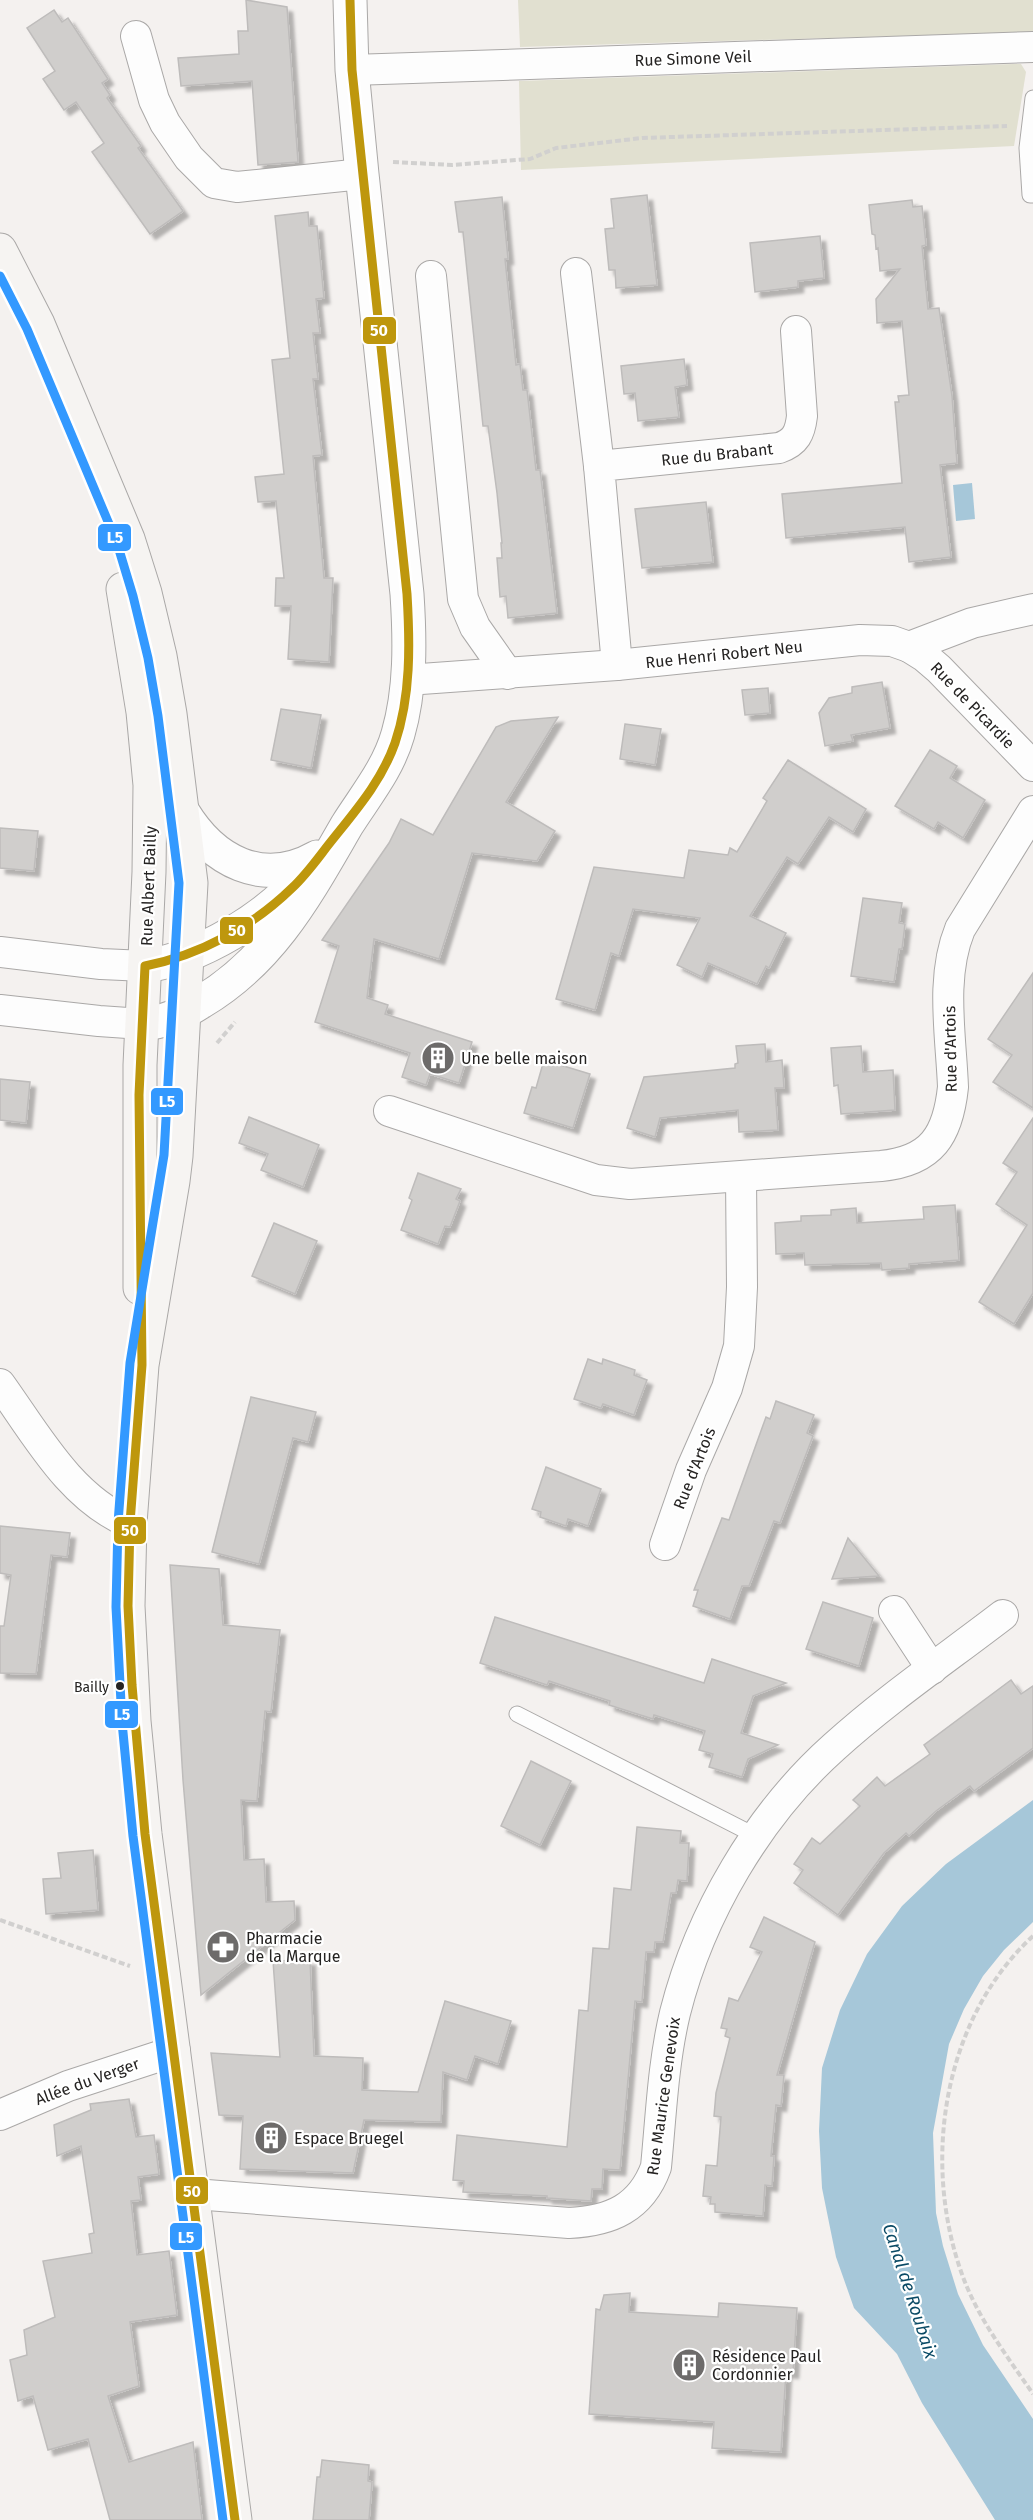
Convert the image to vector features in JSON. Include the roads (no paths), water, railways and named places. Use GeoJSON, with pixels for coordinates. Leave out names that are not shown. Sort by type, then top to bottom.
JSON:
{"type":"FeatureCollection","features":[{"type":"Feature","properties":{"kind":"main road","name":"Rue Albert Bailly"},"geometry":{"type":"LineString","coordinates":[[0,250],[38,324],[128,539],[146,593],[166,687],[191,883],[173,1181],[142,1365],[130,1523],[128,1606],[133,1709],[145,1834],[235,2520]]}},
{"type":"Feature","properties":{"kind":"main road","name":"Rue Albert Bailly"},"geometry":{"type":"LineString","coordinates":[[90,448],[131,630],[144,722],[150,812],[139,1169],[142,1365]]}},
{"type":"Feature","properties":{"kind":"street"},"geometry":{"type":"LineString","coordinates":[[0,1010],[142,1024],[162,1021],[184,1011],[232,983],[266,950],[302,902],[382,772],[394,746],[407,680],[409,632],[407,594],[374,168],[352,70],[350,0]]}},
{"type":"Feature","properties":{"kind":"street"},"geometry":{"type":"LineString","coordinates":[[136,36],[154,100],[165,123],[189,158],[214,183],[237,187],[374,168]]}},
{"type":"Feature","properties":{"kind":"street","name":"Rue Simone Veil"},"geometry":{"type":"LineString","coordinates":[[352,70],[1033,47]]}},
{"type":"Feature","properties":{"kind":"street"},"geometry":{"type":"LineString","coordinates":[[576,273],[599,466],[617,665]]}},
{"type":"Feature","properties":{"kind":"street"},"geometry":{"type":"LineString","coordinates":[[431,276],[463,599],[475,627],[508,674]]}},
{"type":"Feature","properties":{"kind":"street","name":"Rue du Brabant"},"geometry":{"type":"LineString","coordinates":[[599,466],[790,445],[800,429],[802,416],[796,330]]}},
{"type":"Feature","properties":{"kind":"street"},"geometry":{"type":"LineString","coordinates":[[909,647],[972,623],[1033,609]]}},
{"type":"Feature","properties":{"kind":"street","name":"Rue Henri Robert Neu"},"geometry":{"type":"LineString","coordinates":[[407,680],[617,665],[874,639],[892,641],[909,647]]}},
{"type":"Feature","properties":{"kind":"street","name":"Rue de Picardie"},"geometry":{"type":"LineString","coordinates":[[909,647],[926,657],[939,669],[1033,766]]}},
{"type":"Feature","properties":{"kind":"street","name":"Rue d'Artois"},"geometry":{"type":"LineString","coordinates":[[389,1111],[596,1180],[630,1184],[903,1164],[930,1147],[946,1122],[952,1096],[948,974],[954,944],[960,928],[1033,811]]}},
{"type":"Feature","properties":{"kind":"street"},"geometry":{"type":"LineString","coordinates":[[183,812],[202,840],[212,849],[237,863],[264,870],[276,870],[305,864],[317,857]]}},
{"type":"Feature","properties":{"kind":"street"},"geometry":{"type":"LineString","coordinates":[[0,952],[101,964],[145,966],[168,962],[236,930],[276,901],[293,887],[349,823]]}},
{"type":"Feature","properties":{"kind":"street","name":"Rue d'Artois"},"geometry":{"type":"LineString","coordinates":[[665,1545],[692,1470],[727,1388],[739,1346],[742,1287],[741,1177]]}},
{"type":"Feature","properties":{"kind":"street"},"geometry":{"type":"LineString","coordinates":[[0,1384],[71,1480],[99,1506],[130,1523]]}},
{"type":"Feature","properties":{"kind":"street"},"geometry":{"type":"LineString","coordinates":[[894,1611],[932,1669]]}},
{"type":"Feature","properties":{"kind":"street","name":"Rue Maurice Genevoix"},"geometry":{"type":"LineString","coordinates":[[194,2194],[569,2223],[590,2222],[624,2209],[640,2197],[650,2183],[656,2167],[670,2037],[693,1956],[719,1900],[758,1837],[792,1791],[835,1746],[1003,1616]]}},
{"type":"Feature","properties":{"kind":"street","name":"Allée du Verger"},"geometry":{"type":"LineString","coordinates":[[0,2115],[68,2086],[175,2051]]}},
{"type":"Feature","properties":{"kind":"lane"},"geometry":{"type":"LineString","coordinates":[[1033,98],[1027,148],[1030,195],[1033,195]]}},
{"type":"Feature","properties":{"kind":"lane"},"geometry":{"type":"LineString","coordinates":[[517,1714],[758,1837]]}},
{"type":"Feature","properties":{"kind":"water"},"geometry":{"type":"Polygon","coordinates":[[[972,483],[975,519],[956,521],[953,485],[972,483]]]}},
{"type":"Feature","properties":{"kind":"water","name":"Canal de Roubaix"},"geometry":{"type":"Polygon","coordinates":[[[1033,1800],[1033,1922],[1004,1950],[983,1976],[964,2009],[949,2044],[933,2133],[936,2213],[943,2246],[958,2294],[983,2345],[1033,2419],[1033,2520],[995,2520],[922,2403],[897,2354],[854,2308],[836,2257],[822,2188],[819,2131],[822,2068],[840,2010],[867,1954],[902,1906],[946,1864],[1033,1800]]]}},
{"type":"Feature","properties":{"kind":"place","name":"Une belle maison"},"geometry":{"type":"Point","coordinates":[438,1058]}},
{"type":"Feature","properties":{"kind":"place","name":"Bailly"},"geometry":{"type":"Point","coordinates":[120,1686]}},
{"type":"Feature","properties":{"kind":"place","name":"Pharmacie de la Marque"},"geometry":{"type":"Point","coordinates":[223,1947]}},
{"type":"Feature","properties":{"kind":"place","name":"Espace Bruegel"},"geometry":{"type":"Point","coordinates":[271,2138]}},
{"type":"Feature","properties":{"kind":"place","name":"Résidence Paul Cordonnier"},"geometry":{"type":"Point","coordinates":[689,2365]}}]}
